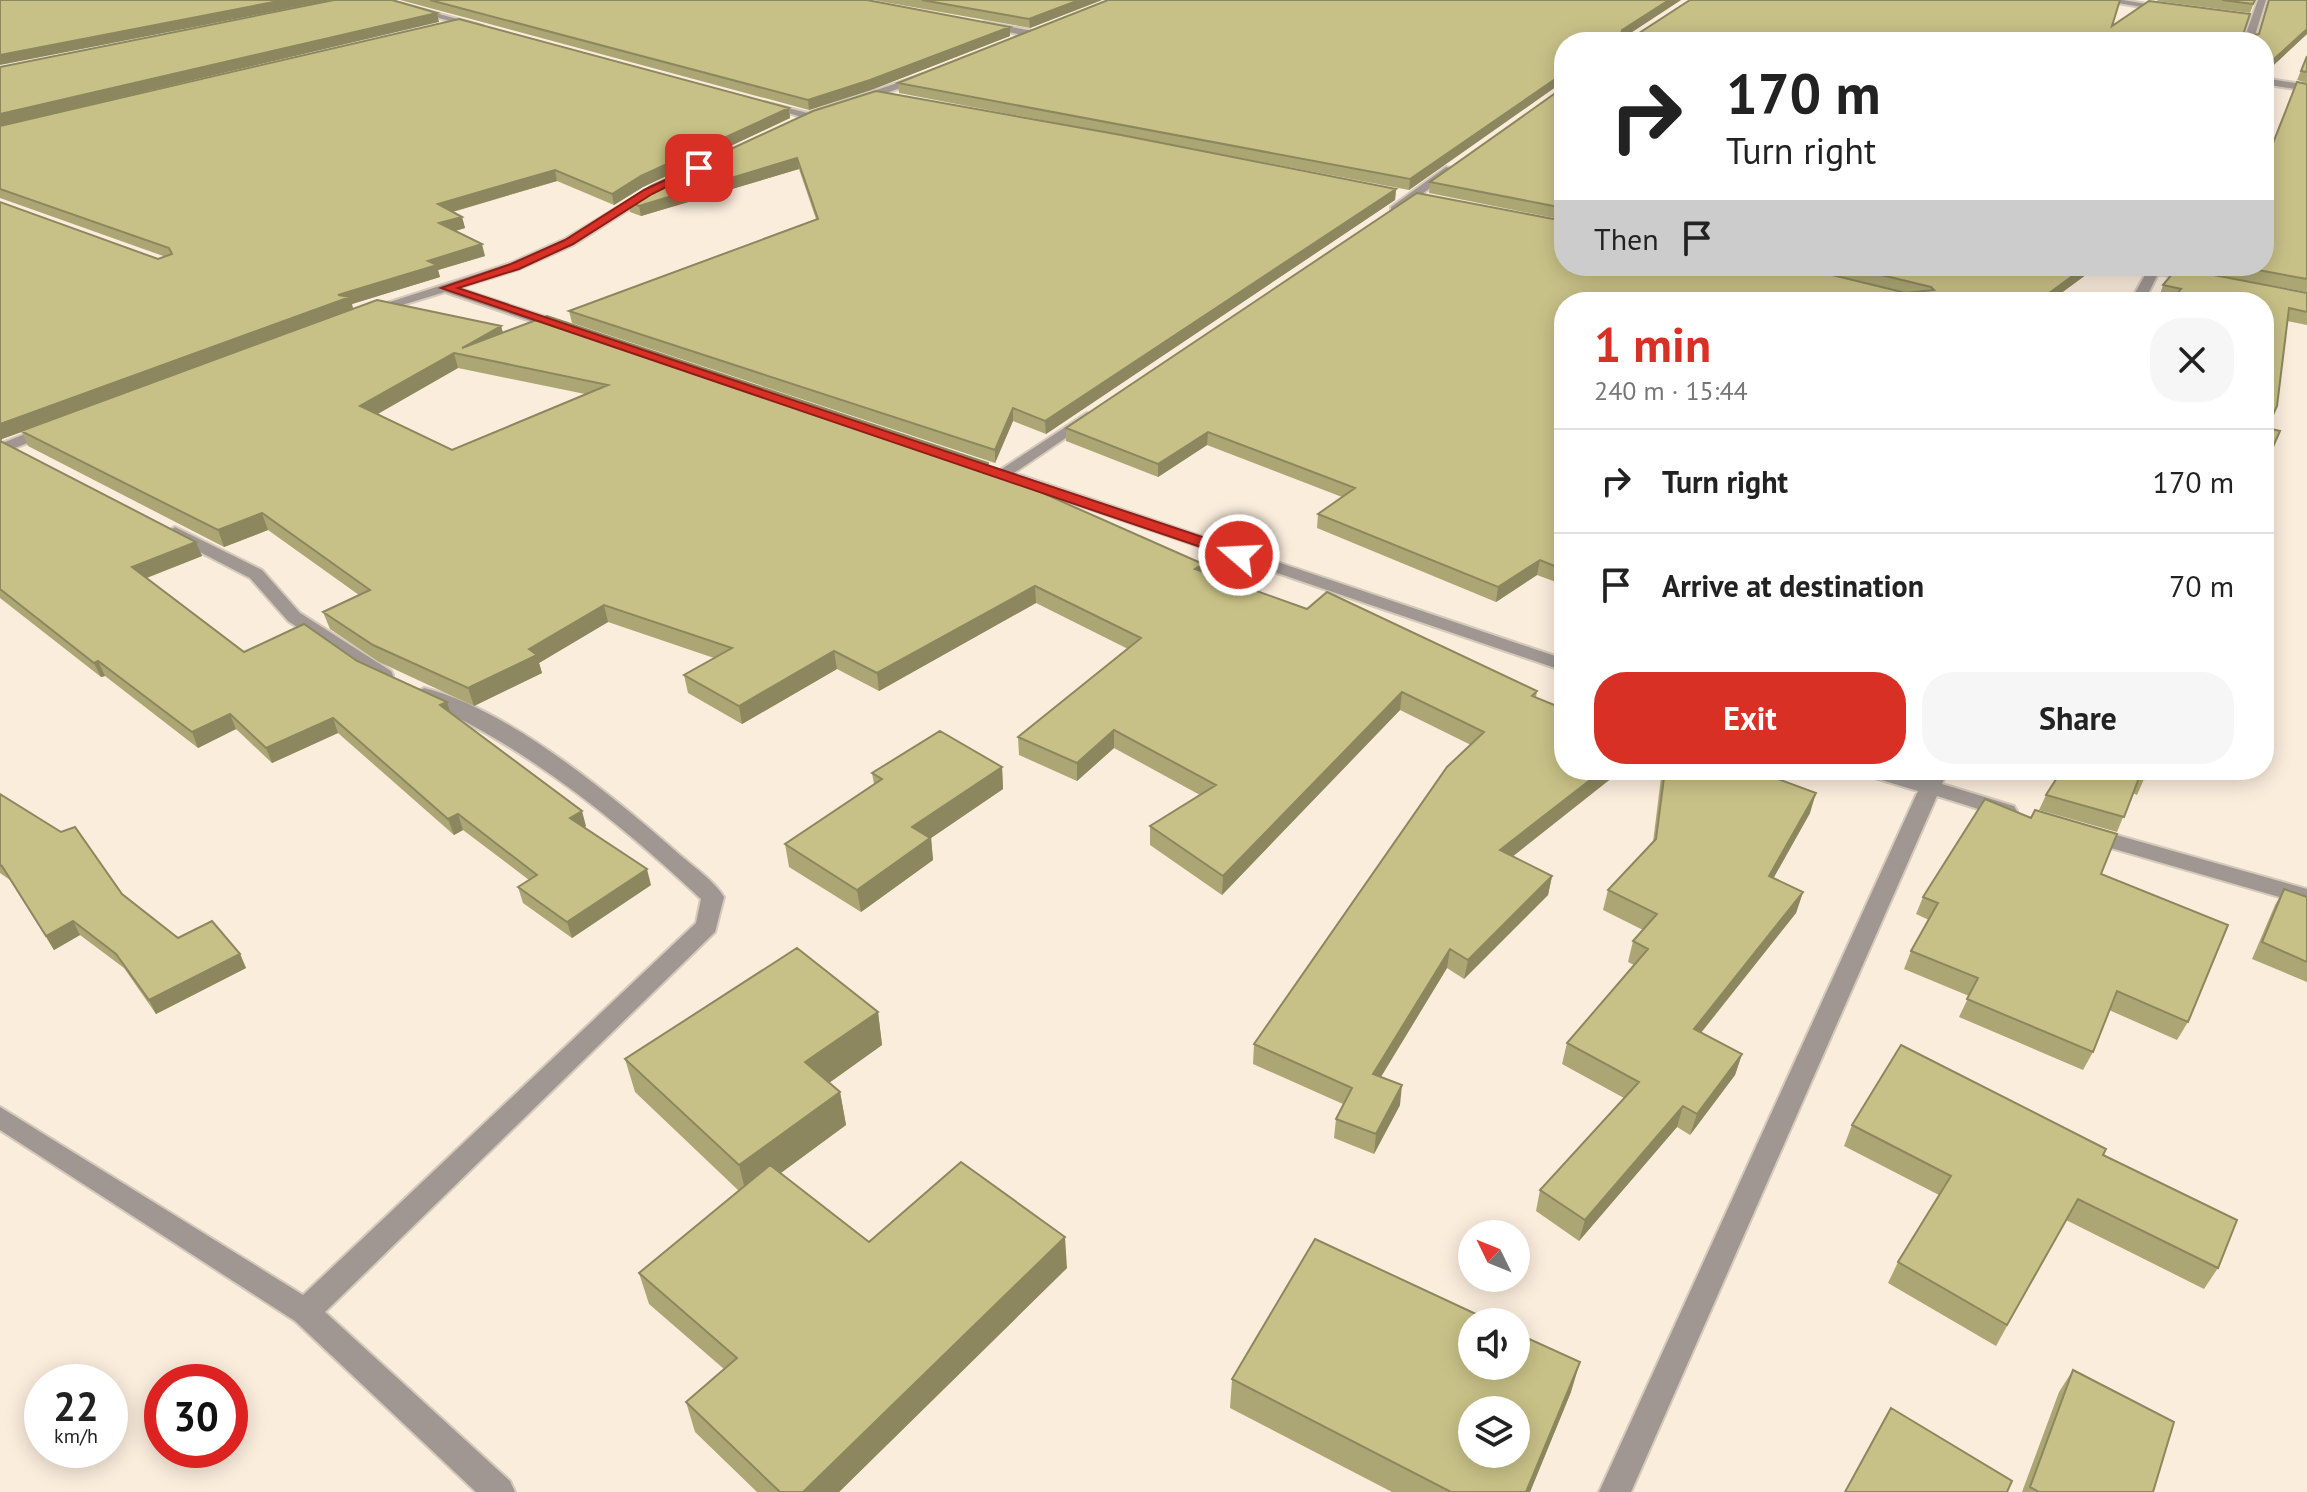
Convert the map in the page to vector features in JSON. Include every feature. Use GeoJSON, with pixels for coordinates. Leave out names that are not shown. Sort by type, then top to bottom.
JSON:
{"type":"FeatureCollection","features":[{"type":"Feature","properties":{"kind":"street"},"geometry":{"type":"LineString","coordinates":[[378,0],[493,30]]}},
{"type":"Feature","properties":{"kind":"street"},"geometry":{"type":"LineString","coordinates":[[2103,0],[2178,10]]}},
{"type":"Feature","properties":{"kind":"street"},"geometry":{"type":"LineString","coordinates":[[2251,32],[2262,0]]}},
{"type":"Feature","properties":{"kind":"street"},"geometry":{"type":"LineString","coordinates":[[2239,17],[2254,19]]}},
{"type":"Feature","properties":{"kind":"street"},"geometry":{"type":"LineString","coordinates":[[434,29],[463,22]]}},
{"type":"Feature","properties":{"kind":"street"},"geometry":{"type":"LineString","coordinates":[[974,24],[1033,34]]}},
{"type":"Feature","properties":{"kind":"street"},"geometry":{"type":"LineString","coordinates":[[1019,40],[1047,28]]}},
{"type":"Feature","properties":{"kind":"street"},"geometry":{"type":"LineString","coordinates":[[786,127],[933,73]]}},
{"type":"Feature","properties":{"kind":"street"},"geometry":{"type":"LineString","coordinates":[[2274,83],[2307,88]]}},
{"type":"Feature","properties":{"kind":"street"},"geometry":{"type":"LineString","coordinates":[[876,95],[891,98]]}},
{"type":"Feature","properties":{"kind":"street"},"geometry":{"type":"LineString","coordinates":[[758,103],[809,116]]}},
{"type":"Feature","properties":{"kind":"street"},"geometry":{"type":"LineString","coordinates":[[1384,216],[1462,161]]}},
{"type":"Feature","properties":{"kind":"street"},"geometry":{"type":"LineString","coordinates":[[358,316],[515,266],[569,242],[661,186]]}},
{"type":"Feature","properties":{"kind":"street"},"geometry":{"type":"LineString","coordinates":[[2192,276],[2215,281]]}},
{"type":"Feature","properties":{"kind":"street"},"geometry":{"type":"LineString","coordinates":[[446,288],[582,333]]}},
{"type":"Feature","properties":{"kind":"street"},"geometry":{"type":"LineString","coordinates":[[1095,412],[995,472],[1554,662]]}},
{"type":"Feature","properties":{"kind":"street"},"geometry":{"type":"LineString","coordinates":[[4,447],[68,423]]}},
{"type":"Feature","properties":{"kind":"street"},"geometry":{"type":"LineString","coordinates":[[4,447],[36,460]]}},
{"type":"Feature","properties":{"kind":"street"},"geometry":{"type":"LineString","coordinates":[[160,524],[256,574],[294,617],[371,669],[488,723],[568,774],[612,812],[649,837],[713,897],[707,926],[305,1312]]}},
{"type":"Feature","properties":{"kind":"street"},"geometry":{"type":"LineString","coordinates":[[1615,1492],[1934,780],[2020,815]]}},
{"type":"Feature","properties":{"kind":"street"},"geometry":{"type":"LineString","coordinates":[[2065,828],[2307,897]]}},
{"type":"Feature","properties":{"kind":"street"},"geometry":{"type":"LineString","coordinates":[[0,1117],[305,1312],[499,1492]]}},
{"type":"Feature","properties":{"kind":"building"},"geometry":{"type":"Polygon","coordinates":[[[0,0],[284,0],[0,55],[0,0]]]}},
{"type":"Feature","properties":{"kind":"building"},"geometry":{"type":"Polygon","coordinates":[[[334,0],[392,0],[437,13],[0,114],[0,67],[334,0]]]}},
{"type":"Feature","properties":{"kind":"building"},"geometry":{"type":"Polygon","coordinates":[[[430,0],[867,0],[1010,27],[808,100],[430,0]]]}},
{"type":"Feature","properties":{"kind":"building"},"geometry":{"type":"Polygon","coordinates":[[[922,0],[1079,0],[1029,19],[922,0]]]}},
{"type":"Feature","properties":{"kind":"building"},"geometry":{"type":"Polygon","coordinates":[[[1108,0],[1669,0],[1622,32],[1554,32],[1554,80],[1410,179],[898,83],[1108,0]]]}},
{"type":"Feature","properties":{"kind":"building"},"geometry":{"type":"Polygon","coordinates":[[[1690,0],[2120,0],[2112,26],[2149,1],[2250,14],[2244,32],[1641,32],[1690,0]]]}},
{"type":"Feature","properties":{"kind":"building"},"geometry":{"type":"Polygon","coordinates":[[[2222,0],[2255,0],[2253,4],[2222,0]]]}},
{"type":"Feature","properties":{"kind":"building"},"geometry":{"type":"Polygon","coordinates":[[[2269,0],[2307,0],[2307,29],[2274,59],[2274,32],[2260,32],[2269,0]]]}},
{"type":"Feature","properties":{"kind":"building"},"geometry":{"type":"Polygon","coordinates":[[[459,19],[789,108],[641,176],[612,194],[555,170],[438,204],[462,217],[439,223],[482,244],[428,261],[437,265],[338,295],[350,297],[0,424],[0,202],[158,259],[172,254],[169,248],[0,189],[0,126],[459,19]]]}},
{"type":"Feature","properties":{"kind":"building"},"geometry":{"type":"Polygon","coordinates":[[[2307,56],[2307,72],[2301,71],[2307,56]]]}},
{"type":"Feature","properties":{"kind":"building"},"geometry":{"type":"Polygon","coordinates":[[[2297,82],[2307,84],[2307,279],[2274,273],[2274,141],[2297,82]]]}},
{"type":"Feature","properties":{"kind":"building"},"geometry":{"type":"Polygon","coordinates":[[[876,91],[1396,189],[1045,421],[1013,408],[995,450],[569,311],[818,219],[797,158],[639,206],[628,201],[651,186],[813,111],[876,91]]]}},
{"type":"Feature","properties":{"kind":"building"},"geometry":{"type":"Polygon","coordinates":[[[1554,94],[1554,206],[1430,182],[1554,94]]]}},
{"type":"Feature","properties":{"kind":"building"},"geometry":{"type":"Polygon","coordinates":[[[1417,193],[1554,219],[1554,276],[1836,276],[1902,292],[1554,292],[1554,566],[1540,560],[1498,587],[1318,514],[1355,488],[1208,432],[1158,464],[1066,428],[1417,193]]]}},
{"type":"Feature","properties":{"kind":"building"},"geometry":{"type":"Polygon","coordinates":[[[1885,276],[2072,276],[2051,292],[1915,292],[1934,290],[1885,276]]]}},
{"type":"Feature","properties":{"kind":"building"},"geometry":{"type":"Polygon","coordinates":[[[2170,276],[2219,276],[2307,293],[2307,312],[2289,308],[2274,413],[2274,292],[2179,292],[2181,289],[2163,285],[2170,276]]]}},
{"type":"Feature","properties":{"kind":"building"},"geometry":{"type":"Polygon","coordinates":[[[377,300],[501,326],[462,348],[547,316],[988,463],[986,468],[1203,564],[1195,569],[1307,609],[1327,592],[1537,691],[1532,696],[1554,705],[1554,780],[1590,780],[1500,850],[1552,876],[1468,960],[1450,949],[1373,1074],[1402,1085],[1376,1134],[1336,1119],[1352,1088],[1254,1044],[1447,767],[1484,732],[1402,692],[1223,876],[1150,826],[1216,785],[1114,730],[1077,763],[1018,737],[1141,638],[1035,586],[877,673],[834,651],[739,706],[684,675],[732,648],[604,605],[529,649],[537,655],[468,688],[373,645],[323,612],[370,590],[262,513],[218,530],[21,431],[377,300]],[[454,353],[360,406],[452,450],[608,385],[454,353]]]}},
{"type":"Feature","properties":{"kind":"building"},"geometry":{"type":"Polygon","coordinates":[[[2274,430],[2280,431],[2274,444],[2274,430]]]}},
{"type":"Feature","properties":{"kind":"building"},"geometry":{"type":"Polygon","coordinates":[[[0,441],[196,542],[132,567],[244,652],[304,624],[357,661],[447,702],[440,705],[582,811],[570,818],[647,869],[567,922],[518,887],[537,875],[458,814],[448,819],[333,718],[266,748],[230,714],[192,732],[98,661],[94,663],[0,589],[0,441]]]}},
{"type":"Feature","properties":{"kind":"building"},"geometry":{"type":"Polygon","coordinates":[[[940,731],[1002,767],[912,827],[930,838],[857,890],[785,844],[882,779],[872,773],[940,731]]]}},
{"type":"Feature","properties":{"kind":"building"},"geometry":{"type":"Polygon","coordinates":[[[1664,780],[1781,780],[1816,793],[1769,876],[1803,892],[1694,1029],[1742,1054],[1697,1114],[1683,1106],[1585,1220],[1540,1190],[1639,1082],[1567,1043],[1648,949],[1633,941],[1657,914],[1608,890],[1656,839],[1664,780]]]}},
{"type":"Feature","properties":{"kind":"building"},"geometry":{"type":"Polygon","coordinates":[[[2056,780],[2138,780],[2124,817],[2046,795],[2056,780]]]}},
{"type":"Feature","properties":{"kind":"building"},"geometry":{"type":"Polygon","coordinates":[[[0,794],[61,832],[75,827],[122,894],[178,938],[212,921],[240,954],[149,1000],[116,954],[73,921],[46,936],[0,865],[0,794]]]}},
{"type":"Feature","properties":{"kind":"building"},"geometry":{"type":"Polygon","coordinates":[[[1985,799],[2031,818],[2035,810],[2117,834],[2101,874],[2228,925],[2188,1022],[2117,991],[2093,1052],[1967,999],[1978,978],[1911,951],[1938,903],[1923,897],[1985,799]]]}},
{"type":"Feature","properties":{"kind":"building"},"geometry":{"type":"Polygon","coordinates":[[[2284,889],[2307,897],[2307,962],[2262,942],[2284,889]]]}},
{"type":"Feature","properties":{"kind":"building"},"geometry":{"type":"Polygon","coordinates":[[[797,948],[878,1012],[805,1062],[840,1092],[739,1165],[625,1059],[797,948]]]}},
{"type":"Feature","properties":{"kind":"building"},"geometry":{"type":"Polygon","coordinates":[[[1901,1045],[2106,1149],[2103,1155],[2237,1220],[2218,1268],[2078,1199],[2007,1325],[1898,1262],[1951,1176],[1852,1125],[1901,1045]]]}},
{"type":"Feature","properties":{"kind":"building"},"geometry":{"type":"Polygon","coordinates":[[[961,1162],[1065,1237],[803,1492],[780,1492],[686,1402],[737,1358],[639,1273],[770,1165],[869,1242],[961,1162]]]}},
{"type":"Feature","properties":{"kind":"building"},"geometry":{"type":"Polygon","coordinates":[[[1315,1239],[1463,1308],[1458,1308],[1458,1380],[1530,1380],[1530,1339],[1580,1362],[1526,1492],[1451,1492],[1232,1379],[1315,1239]]]}},
{"type":"Feature","properties":{"kind":"building"},"geometry":{"type":"Polygon","coordinates":[[[2073,1370],[2174,1422],[2153,1492],[2039,1492],[2030,1487],[2073,1370]]]}},
{"type":"Feature","properties":{"kind":"building"},"geometry":{"type":"Polygon","coordinates":[[[1891,1408],[2012,1481],[2007,1492],[1845,1492],[1891,1408]]]}},
{"type":"Feature","properties":{"kind":"route"},"geometry":{"type":"LineString","coordinates":[[699,168],[648,192],[569,242],[515,266],[446,288],[1239,555]]}}]}
